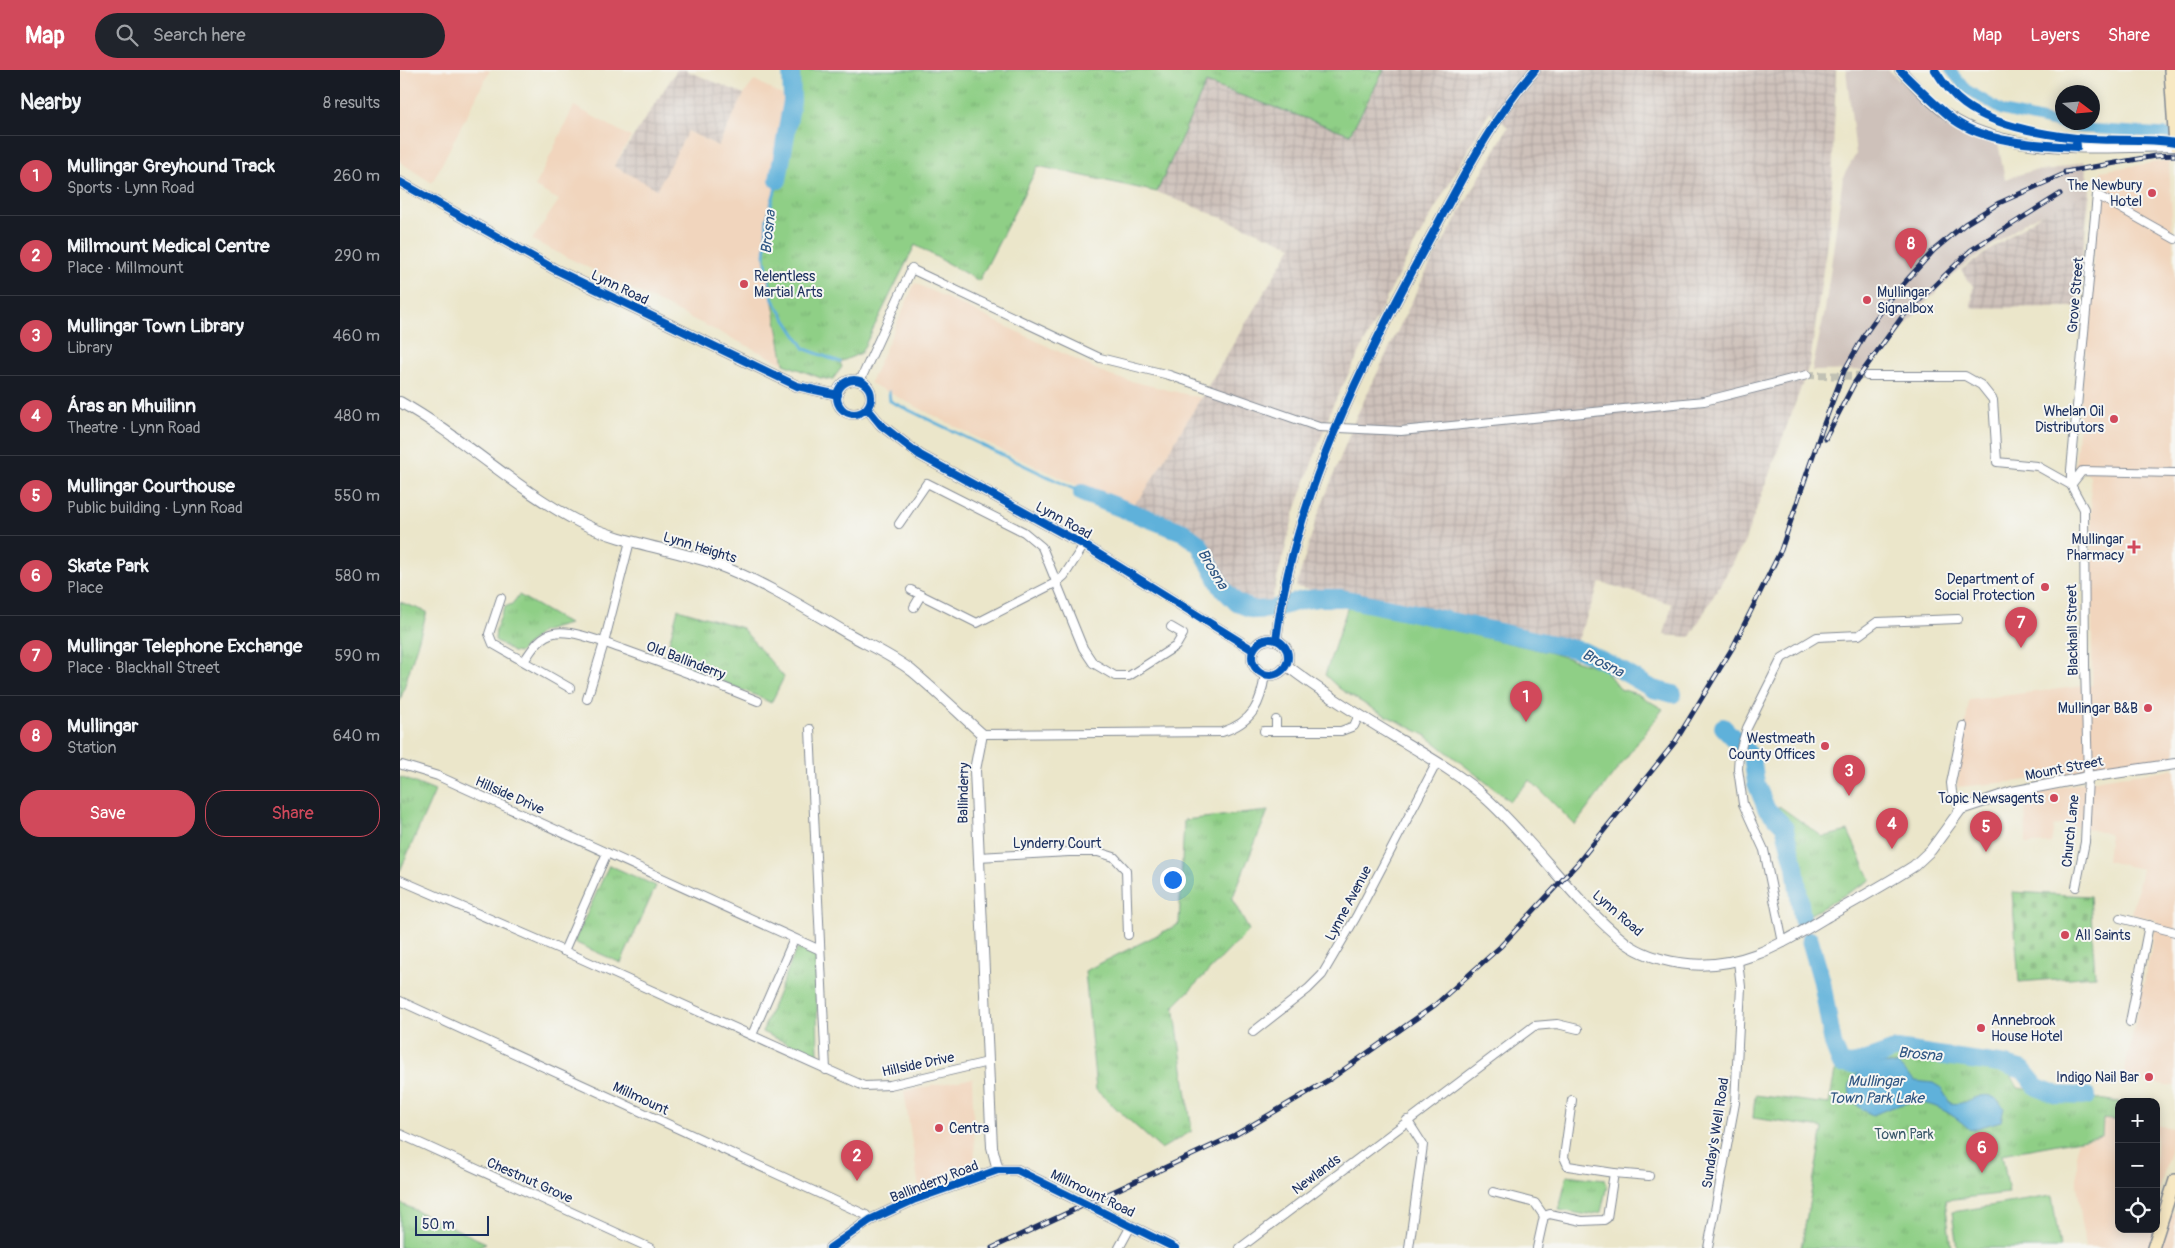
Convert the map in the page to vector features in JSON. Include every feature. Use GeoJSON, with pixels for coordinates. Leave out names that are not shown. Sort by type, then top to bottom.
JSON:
{"type":"FeatureCollection","features":[{"type":"Feature","properties":{"kind":"main road"},"geometry":{"type":"LineString","coordinates":[[2170,70],[2174,103],[2175,145]]}},
{"type":"Feature","properties":{"kind":"main road"},"geometry":{"type":"LineString","coordinates":[[2153,1248],[2173,1195],[2175,1180]]}},
{"type":"Feature","properties":{"kind":"street"},"geometry":{"type":"LineString","coordinates":[[1276,640],[1281,599],[1298,531],[1335,429],[1389,315],[1478,148],[1515,93],[1535,70]]}},
{"type":"Feature","properties":{"kind":"street"},"geometry":{"type":"LineString","coordinates":[[1900,70],[1956,121],[2013,142],[2077,147],[2175,145]]}},
{"type":"Feature","properties":{"kind":"street","name":"Lynn Road"},"geometry":{"type":"LineString","coordinates":[[400,182],[556,270],[797,386],[838,395]]}},
{"type":"Feature","properties":{"kind":"street","name":"Grove Street"},"geometry":{"type":"LineString","coordinates":[[2071,486],[2097,195],[2175,239]]}},
{"type":"Feature","properties":{"kind":"street"},"geometry":{"type":"LineString","coordinates":[[860,381],[912,269],[1100,358],[1170,375],[1319,427],[1335,429],[1401,430],[1704,402],[1807,375]]}},
{"type":"Feature","properties":{"kind":"street"},"geometry":{"type":"LineString","coordinates":[[1867,376],[1964,376],[1981,384],[1993,400],[1996,462],[2037,466],[2071,486],[2082,471],[2175,472]]}},
{"type":"Feature","properties":{"kind":"street"},"geometry":{"type":"LineString","coordinates":[[860,381],[866,385],[870,392],[871,400],[867,408],[858,414],[849,413],[843,410],[839,404],[838,395],[841,387],[846,382],[860,381]]}},
{"type":"Feature","properties":{"kind":"street","name":"Lynn Heights"},"geometry":{"type":"LineString","coordinates":[[400,402],[422,414],[538,498],[598,531],[711,563],[761,584],[910,670],[982,734]]}},
{"type":"Feature","properties":{"kind":"street","name":"Lynn Road"},"geometry":{"type":"LineString","coordinates":[[867,408],[881,425],[920,455],[1084,545],[1253,650]]}},
{"type":"Feature","properties":{"kind":"street"},"geometry":{"type":"LineString","coordinates":[[899,524],[928,483],[1024,532],[1042,547],[1083,648],[1093,664],[1115,676],[1130,676],[1176,646],[1184,634],[1171,627]]}},
{"type":"Feature","properties":{"kind":"street","name":"Blackhall Street"},"geometry":{"type":"LineString","coordinates":[[2071,486],[2084,509],[2088,777]]}},
{"type":"Feature","properties":{"kind":"street"},"geometry":{"type":"LineString","coordinates":[[587,699],[604,643],[630,541]]}},
{"type":"Feature","properties":{"kind":"street"},"geometry":{"type":"LineString","coordinates":[[911,590],[977,623],[1057,582],[1064,576],[1084,545]]}},
{"type":"Feature","properties":{"kind":"street"},"geometry":{"type":"LineString","coordinates":[[914,608],[921,595]]}},
{"type":"Feature","properties":{"kind":"street"},"geometry":{"type":"LineString","coordinates":[[501,598],[490,634],[494,644],[570,688]]}},
{"type":"Feature","properties":{"kind":"street"},"geometry":{"type":"LineString","coordinates":[[1783,943],[1764,850],[1743,804],[1738,770],[1739,754],[1747,728],[1782,658],[1816,637],[1859,635],[1877,622],[1958,618]]}},
{"type":"Feature","properties":{"kind":"street","name":"Old Ballinderry"},"geometry":{"type":"LineString","coordinates":[[524,661],[539,640],[554,633],[572,634],[604,643],[758,701]]}},
{"type":"Feature","properties":{"kind":"street"},"geometry":{"type":"LineString","coordinates":[[1265,639],[1276,640],[1281,643],[1287,653],[1286,665],[1277,673],[1265,674],[1255,667],[1253,650],[1265,639]]}},
{"type":"Feature","properties":{"kind":"street","name":"Lynn Road"},"geometry":{"type":"LineString","coordinates":[[1286,665],[1359,716],[1462,779],[1489,801],[1589,908],[1627,943],[1649,955],[1670,962],[1715,965],[1738,961],[1783,943],[1914,866],[1931,850],[1961,809]]}},
{"type":"Feature","properties":{"kind":"street"},"geometry":{"type":"LineString","coordinates":[[982,734],[1222,732],[1238,727],[1250,716],[1260,699],[1265,674]]}},
{"type":"Feature","properties":{"kind":"street"},"geometry":{"type":"LineString","coordinates":[[1264,731],[1341,731],[1354,726],[1359,716]]}},
{"type":"Feature","properties":{"kind":"street"},"geometry":{"type":"LineString","coordinates":[[1276,720],[1276,731]]}},
{"type":"Feature","properties":{"kind":"street"},"geometry":{"type":"LineString","coordinates":[[1961,809],[1952,792],[1951,783],[1963,726]]}},
{"type":"Feature","properties":{"kind":"street"},"geometry":{"type":"LineString","coordinates":[[810,729],[826,1070]]}},
{"type":"Feature","properties":{"kind":"street","name":"Ballinderry"},"geometry":{"type":"LineString","coordinates":[[982,734],[975,770],[978,857],[992,1147],[998,1170]]}},
{"type":"Feature","properties":{"kind":"street","name":"Lynne Avenue"},"geometry":{"type":"LineString","coordinates":[[1253,1032],[1308,989],[1322,975],[1356,917],[1437,762]]}},
{"type":"Feature","properties":{"kind":"street","name":"Mount Street"},"geometry":{"type":"LineString","coordinates":[[1961,809],[2012,792],[2088,777],[2175,764]]}},
{"type":"Feature","properties":{"kind":"street","name":"Hillside Drive"},"geometry":{"type":"LineString","coordinates":[[402,765],[438,776],[820,950]]}},
{"type":"Feature","properties":{"kind":"street","name":"Church Lane"},"geometry":{"type":"LineString","coordinates":[[2076,887],[2085,842],[2088,777]]}},
{"type":"Feature","properties":{"kind":"street","name":"Lynderry Court"},"geometry":{"type":"LineString","coordinates":[[978,857],[1069,852],[1098,852],[1114,857],[1126,870],[1128,935]]}},
{"type":"Feature","properties":{"kind":"street"},"geometry":{"type":"LineString","coordinates":[[564,951],[607,853]]}},
{"type":"Feature","properties":{"kind":"street","name":"Hillside Drive"},"geometry":{"type":"LineString","coordinates":[[400,880],[564,951],[864,1086],[890,1085],[988,1062]]}},
{"type":"Feature","properties":{"kind":"street"},"geometry":{"type":"LineString","coordinates":[[2120,918],[2175,932]]}},
{"type":"Feature","properties":{"kind":"street"},"geometry":{"type":"LineString","coordinates":[[2130,1022],[2149,925]]}},
{"type":"Feature","properties":{"kind":"street"},"geometry":{"type":"LineString","coordinates":[[752,1036],[794,939]]}},
{"type":"Feature","properties":{"kind":"street","name":"Sunday's Well Road"},"geometry":{"type":"LineString","coordinates":[[1708,1248],[1735,1103],[1742,987],[1738,961]]}},
{"type":"Feature","properties":{"kind":"street","name":"Millmount"},"geometry":{"type":"LineString","coordinates":[[400,1001],[866,1215],[870,1220]]}},
{"type":"Feature","properties":{"kind":"street","name":"Newlands"},"geometry":{"type":"LineString","coordinates":[[1240,1248],[1407,1120],[1534,1026],[1557,1024],[1578,1029]]}},
{"type":"Feature","properties":{"kind":"street"},"geometry":{"type":"LineString","coordinates":[[1572,1100],[1564,1157],[1568,1166],[1649,1176]]}},
{"type":"Feature","properties":{"kind":"street"},"geometry":{"type":"LineString","coordinates":[[1407,1120],[1422,1145],[1409,1248]]}},
{"type":"Feature","properties":{"kind":"street","name":"Chestnut Grove"},"geometry":{"type":"LineString","coordinates":[[400,1134],[650,1248]]}},
{"type":"Feature","properties":{"kind":"street","name":"Ballinderry Road"},"geometry":{"type":"LineString","coordinates":[[830,1248],[870,1220],[914,1200],[998,1170]]}},
{"type":"Feature","properties":{"kind":"street","name":"Millmount Road"},"geometry":{"type":"LineString","coordinates":[[998,1170],[1017,1170],[1175,1248]]}},
{"type":"Feature","properties":{"kind":"street"},"geometry":{"type":"LineString","coordinates":[[1544,1216],[1550,1214],[1582,1221],[1604,1220],[1607,1218],[1614,1173]]}},
{"type":"Feature","properties":{"kind":"street"},"geometry":{"type":"LineString","coordinates":[[1493,1192],[1535,1203],[1544,1216],[1537,1248]]}},
{"type":"Feature","properties":{"kind":"street"},"geometry":{"type":"LineString","coordinates":[[1119,1248],[1131,1226]]}},
{"type":"Feature","properties":{"kind":"shaded area"},"geometry":{"type":"Polygon","coordinates":[[[400,70],[490,70],[432,183],[400,162],[400,70]]]}},
{"type":"Feature","properties":{"kind":"shaded area"},"geometry":{"type":"Polygon","coordinates":[[[677,70],[685,70],[744,94],[718,146],[688,131],[657,189],[614,166],[677,70]]]}},
{"type":"Feature","properties":{"kind":"shaded area"},"geometry":{"type":"Polygon","coordinates":[[[1384,70],[1836,70],[1831,213],[1810,363],[1744,543],[1690,637],[1664,635],[1672,604],[1600,582],[1577,642],[1296,587],[1316,520],[1357,415],[1425,274],[1508,127],[1490,111],[1406,260],[1332,407],[1295,511],[1270,606],[1254,608],[1228,593],[1185,531],[1129,509],[1144,493],[1292,246],[1157,192],[1206,82],[1350,134],[1384,70]]]}},
{"type":"Feature","properties":{"kind":"shaded area"},"geometry":{"type":"Polygon","coordinates":[[[1846,70],[1888,70],[1938,115],[1971,136],[1998,143],[2005,179],[2031,171],[2053,170],[2084,161],[2090,191],[2029,220],[1958,270],[1926,302],[1877,358],[1870,370],[1812,371],[1825,310],[1843,177],[1856,154],[1846,70]]]}},
{"type":"Feature","properties":{"kind":"shaded area"},"geometry":{"type":"Polygon","coordinates":[[[755,80],[792,101],[778,180],[767,219],[765,258],[784,364],[532,240],[559,200],[535,187],[574,106],[631,137],[614,166],[688,131],[718,146],[744,94],[755,80]]]}},
{"type":"Feature","properties":{"kind":"shaded area"},"geometry":{"type":"Polygon","coordinates":[[[2169,160],[2175,282],[2175,757],[2020,781],[1957,787],[1969,700],[2092,685],[2090,475],[2075,466],[2101,171],[2169,160]]]}},
{"type":"Feature","properties":{"kind":"shaded area"},"geometry":{"type":"Polygon","coordinates":[[[2085,191],[2090,191],[2076,307],[1971,308],[1973,286],[1961,270],[2052,207],[2085,191]]]}},
{"type":"Feature","properties":{"kind":"shaded area"},"geometry":{"type":"Polygon","coordinates":[[[915,283],[1110,376],[1201,398],[1144,493],[1129,509],[1005,452],[870,383],[915,283]]]}},
{"type":"Feature","properties":{"kind":"shaded area"},"geometry":{"type":"Polygon","coordinates":[[[2175,769],[2175,1086],[2123,1079],[2157,921],[2132,914],[2142,869],[2107,861],[2110,834],[2066,824],[2054,826],[2051,843],[2026,844],[2025,795],[2105,778],[2175,769]]]}},
{"type":"Feature","properties":{"kind":"shaded area"},"geometry":{"type":"Polygon","coordinates":[[[974,1078],[972,1079],[975,1160],[945,1177],[919,1187],[904,1091],[974,1078]]]}},
{"type":"Feature","properties":{"kind":"shaded area"},"geometry":{"type":"Polygon","coordinates":[[[2103,1119],[2115,1120],[2115,1233],[2160,1233],[2160,1217],[2169,1218],[2175,1210],[2175,1248],[2085,1248],[2077,1184],[2077,1142],[2102,1136],[2103,1119]]]}},
{"type":"Feature","properties":{"kind":"shaded area"},"geometry":{"type":"Polygon","coordinates":[[[2160,1126],[2173,1128],[2170,1151],[2160,1187],[2160,1126]]]}},
{"type":"Feature","properties":{"kind":"green space"},"geometry":{"type":"Polygon","coordinates":[[[791,70],[1384,70],[1350,134],[1206,83],[1157,192],[1038,166],[979,281],[915,245],[861,353],[840,362],[842,367],[832,380],[821,378],[784,364],[765,258],[767,219],[778,180],[792,101],[791,70]]]}},
{"type":"Feature","properties":{"kind":"green space"},"geometry":{"type":"Polygon","coordinates":[[[519,595],[569,624],[541,632],[519,653],[513,652],[495,640],[496,628],[505,607],[512,604],[519,595]]]}},
{"type":"Feature","properties":{"kind":"green space"},"geometry":{"type":"Polygon","coordinates":[[[400,602],[427,612],[400,701],[400,602]]]}},
{"type":"Feature","properties":{"kind":"green space"},"geometry":{"type":"Polygon","coordinates":[[[1348,606],[1548,652],[1604,669],[1620,689],[1637,694],[1663,709],[1575,825],[1530,780],[1510,801],[1425,735],[1373,709],[1340,689],[1325,675],[1348,606]]]}},
{"type":"Feature","properties":{"kind":"green space"},"geometry":{"type":"Polygon","coordinates":[[[678,609],[742,628],[784,677],[771,703],[665,658],[678,609]]]}},
{"type":"Feature","properties":{"kind":"green space"},"geometry":{"type":"Polygon","coordinates":[[[400,777],[435,791],[400,871],[400,777]]]}},
{"type":"Feature","properties":{"kind":"green space"},"geometry":{"type":"Polygon","coordinates":[[[1779,806],[1823,837],[1848,831],[1871,880],[1802,919],[1792,851],[1782,826],[1775,817],[1779,806]]]}},
{"type":"Feature","properties":{"kind":"green space"},"geometry":{"type":"Polygon","coordinates":[[[1268,811],[1232,899],[1249,930],[1174,1006],[1192,1131],[1161,1149],[1096,1090],[1085,971],[1179,924],[1184,820],[1268,811]]]}},
{"type":"Feature","properties":{"kind":"green space"},"geometry":{"type":"Polygon","coordinates":[[[609,865],[656,886],[621,963],[574,942],[609,865]]]}},
{"type":"Feature","properties":{"kind":"green space"},"geometry":{"type":"Polygon","coordinates":[[[2012,892],[2090,896],[2095,976],[2019,982],[2012,892]]]}},
{"type":"Feature","properties":{"kind":"green space"},"geometry":{"type":"Polygon","coordinates":[[[797,948],[816,957],[818,1057],[762,1032],[797,948]]]}},
{"type":"Feature","properties":{"kind":"green space","name":"Town Park"},"geometry":{"type":"Polygon","coordinates":[[[1902,1053],[2007,1067],[2018,1088],[2115,1101],[2115,1120],[2103,1119],[2102,1136],[2002,1154],[2009,1193],[1945,1200],[1951,1248],[1801,1248],[1823,1128],[1753,1118],[1755,1095],[1829,1104],[1836,1066],[1855,1067],[1902,1053]]]}},
{"type":"Feature","properties":{"kind":"green space"},"geometry":{"type":"Polygon","coordinates":[[[1567,1175],[1605,1180],[1607,1185],[1601,1212],[1588,1215],[1559,1210],[1567,1175]]]}},
{"type":"Feature","properties":{"kind":"green space"},"geometry":{"type":"Polygon","coordinates":[[[2052,1196],[2060,1248],[1957,1248],[1952,1212],[2052,1196]]]}},
{"type":"Feature","properties":{"kind":"green space"},"geometry":{"type":"Polygon","coordinates":[[[400,1203],[486,1243],[475,1248],[400,1248],[400,1203]]]}},
{"type":"Feature","properties":{"kind":"water","name":"Mullingar Town Park Lake"},"geometry":{"type":"Polygon","coordinates":[[[1885,1063],[1898,1065],[1915,1081],[1933,1083],[1941,1088],[1950,1103],[1958,1104],[1985,1095],[1991,1096],[2004,1108],[2001,1121],[1970,1130],[1940,1108],[1912,1102],[1873,1115],[1859,1107],[1851,1096],[1849,1089],[1855,1076],[1862,1070],[1885,1063]]]}},
{"type":"Feature","properties":{"kind":"waterway","name":"Brosna"},"geometry":{"type":"LineString","coordinates":[[778,180],[792,101],[791,70]]}},
{"type":"Feature","properties":{"kind":"waterway"},"geometry":{"type":"LineString","coordinates":[[1950,70],[1966,89],[2003,111],[2077,128],[2175,134]]}},
{"type":"Feature","properties":{"kind":"waterway","name":"Brosna"},"geometry":{"type":"LineString","coordinates":[[778,180],[767,219],[765,258],[773,300],[805,349],[840,362]]}},
{"type":"Feature","properties":{"kind":"waterway","name":"Brosna"},"geometry":{"type":"LineString","coordinates":[[889,392],[890,401],[1082,493]]}},
{"type":"Feature","properties":{"kind":"waterway","name":"Brosna"},"geometry":{"type":"LineString","coordinates":[[1082,493],[1183,532],[1199,544],[1222,588],[1237,603],[1255,610],[1272,609],[1303,600],[1341,598],[1406,611],[1583,651],[1612,665],[1653,689],[1673,694]]}},
{"type":"Feature","properties":{"kind":"waterway","name":"Brosna"},"geometry":{"type":"LineString","coordinates":[[1723,727],[1752,757],[1756,783],[1766,808],[1784,826],[1795,867],[1802,919]]}},
{"type":"Feature","properties":{"kind":"waterway","name":"Brosna"},"geometry":{"type":"LineString","coordinates":[[1810,940],[1822,982],[1833,1044],[1841,1064],[1853,1065],[1897,1049],[2006,1065],[2023,1070],[2037,1087],[2058,1095],[2087,1096]]}},
{"type":"Feature","properties":{"kind":"tunnel"},"geometry":{"type":"LineString","coordinates":[[1807,375],[1867,376]]}},
{"type":"Feature","properties":{"kind":"railway"},"geometry":{"type":"LineString","coordinates":[[2065,172],[2155,156],[2175,155]]}},
{"type":"Feature","properties":{"kind":"railway"},"geometry":{"type":"LineString","coordinates":[[992,1248],[1235,1135],[1332,1078],[1435,1005],[1500,947],[1577,864],[1675,742],[1733,647],[1781,550],[1844,371],[1865,334],[1890,299],[1934,250],[1965,224],[1999,203],[2071,171]]}},
{"type":"Feature","properties":{"kind":"railway"},"geometry":{"type":"LineString","coordinates":[[1825,439],[1855,382],[1902,317],[1971,250],[2060,194]]}},
{"type":"Feature","properties":{"kind":"cycle path"},"geometry":{"type":"LineString","coordinates":[[1276,640],[1285,587],[1298,534],[1314,483],[1355,384],[1404,287],[1477,152],[1504,110],[1535,70]]}},
{"type":"Feature","properties":{"kind":"cycle path"},"geometry":{"type":"LineString","coordinates":[[1900,70],[1954,120],[1981,134],[2013,141],[2077,147],[2076,138]]}},
{"type":"Feature","properties":{"kind":"cycle path"},"geometry":{"type":"LineString","coordinates":[[1935,70],[1941,80],[1964,104],[1989,118],[2003,123],[2033,131],[2076,138],[2151,140],[2175,143]]}},
{"type":"Feature","properties":{"kind":"cycle path"},"geometry":{"type":"LineString","coordinates":[[400,182],[556,270],[797,386],[838,395]]}},
{"type":"Feature","properties":{"kind":"cycle path"},"geometry":{"type":"LineString","coordinates":[[854,380],[866,385],[871,397],[866,409],[854,414],[842,409],[837,397],[842,385],[854,380]]}},
{"type":"Feature","properties":{"kind":"cycle path"},"geometry":{"type":"LineString","coordinates":[[867,408],[881,425],[920,455],[1084,545],[1253,650]]}},
{"type":"Feature","properties":{"kind":"cycle path"},"geometry":{"type":"LineString","coordinates":[[1270,639],[1282,645],[1288,657],[1282,669],[1270,675],[1258,669],[1252,657],[1258,645],[1270,639]]}},
{"type":"Feature","properties":{"kind":"cycle path"},"geometry":{"type":"LineString","coordinates":[[830,1248],[870,1220],[913,1200],[998,1170],[1017,1170],[1175,1248]]}},
{"type":"Feature","properties":{"kind":"place","name":"The Newbury Hotel"},"geometry":{"type":"Point","coordinates":[2152,193]}},
{"type":"Feature","properties":{"kind":"place","name":"Mullingar"},"geometry":{"type":"Point","coordinates":[1911,269]}},
{"type":"Feature","properties":{"kind":"place","name":"Relentless Martial Arts"},"geometry":{"type":"Point","coordinates":[744,284]}},
{"type":"Feature","properties":{"kind":"place","name":"Mullingar Signalbox"},"geometry":{"type":"Point","coordinates":[1867,300]}},
{"type":"Feature","properties":{"kind":"place","name":"Whelan Oil Distributors"},"geometry":{"type":"Point","coordinates":[2114,419]}},
{"type":"Feature","properties":{"kind":"place","name":"Mullingar Pharmacy"},"geometry":{"type":"Point","coordinates":[2134,547]}},
{"type":"Feature","properties":{"kind":"place","name":"Department of Social Protection"},"geometry":{"type":"Point","coordinates":[2045,587]}},
{"type":"Feature","properties":{"kind":"place","name":"Mullingar Telephone Exchange"},"geometry":{"type":"Point","coordinates":[2021,648]}},
{"type":"Feature","properties":{"kind":"place","name":"Mullingar B&B"},"geometry":{"type":"Point","coordinates":[2148,708]}},
{"type":"Feature","properties":{"kind":"place","name":"Mullingar Greyhound Track"},"geometry":{"type":"Point","coordinates":[1526,722]}},
{"type":"Feature","properties":{"kind":"place","name":"Westmeath County Offices"},"geometry":{"type":"Point","coordinates":[1825,746]}},
{"type":"Feature","properties":{"kind":"place","name":"Mullingar Town Library"},"geometry":{"type":"Point","coordinates":[1849,796]}},
{"type":"Feature","properties":{"kind":"place","name":"Topic Newsagents"},"geometry":{"type":"Point","coordinates":[2054,798]}},
{"type":"Feature","properties":{"kind":"place","name":"Áras an Mhuilinn"},"geometry":{"type":"Point","coordinates":[1892,849]}},
{"type":"Feature","properties":{"kind":"place","name":"Mullingar Courthouse"},"geometry":{"type":"Point","coordinates":[1986,852]}},
{"type":"Feature","properties":{"kind":"place","name":"All Saints"},"geometry":{"type":"Point","coordinates":[2065,935]}},
{"type":"Feature","properties":{"kind":"place","name":"Annebrook House Hotel"},"geometry":{"type":"Point","coordinates":[1981,1028]}},
{"type":"Feature","properties":{"kind":"place","name":"Indigo Nail Bar"},"geometry":{"type":"Point","coordinates":[2149,1077]}},
{"type":"Feature","properties":{"kind":"place","name":"Centra"},"geometry":{"type":"Point","coordinates":[939,1128]}},
{"type":"Feature","properties":{"kind":"place","name":"Skate Park"},"geometry":{"type":"Point","coordinates":[1982,1173]}},
{"type":"Feature","properties":{"kind":"place","name":"Millmount Medical Centre"},"geometry":{"type":"Point","coordinates":[857,1181]}}]}
